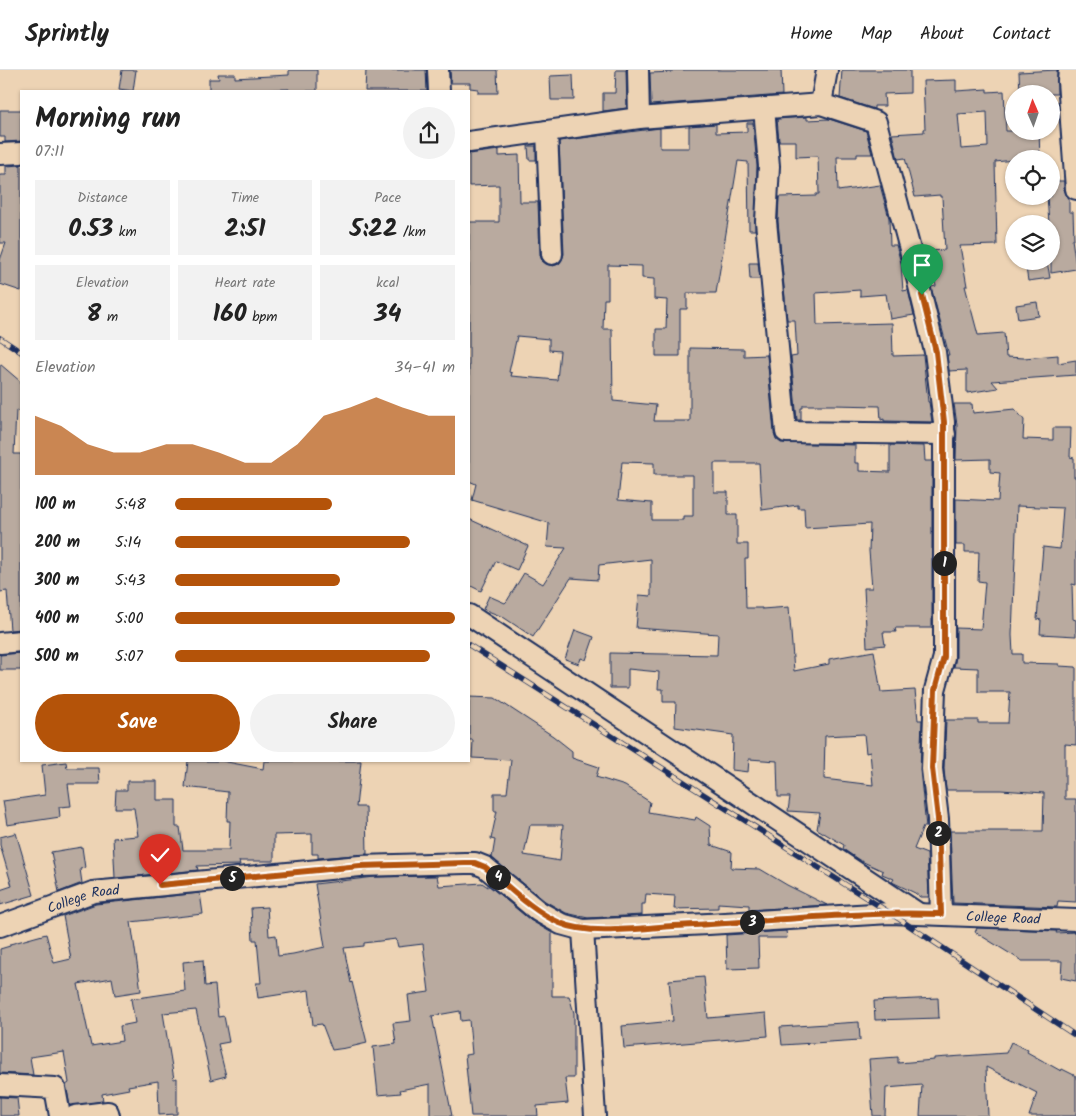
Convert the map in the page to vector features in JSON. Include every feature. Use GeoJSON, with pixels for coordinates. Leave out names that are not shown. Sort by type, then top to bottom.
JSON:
{"type":"FeatureCollection","features":[{"type":"Feature","properties":{"kind":"street"},"geometry":{"type":"LineString","coordinates":[[438,70],[438,90]]}},
{"type":"Feature","properties":{"kind":"street"},"geometry":{"type":"LineString","coordinates":[[638,70],[638,118]]}},
{"type":"Feature","properties":{"kind":"street"},"geometry":{"type":"LineString","coordinates":[[821,104],[827,70]]}},
{"type":"Feature","properties":{"kind":"street"},"geometry":{"type":"LineString","coordinates":[[1069,70],[1068,81],[1076,189]]}},
{"type":"Feature","properties":{"kind":"street"},"geometry":{"type":"LineString","coordinates":[[470,142],[638,118],[821,104],[876,122],[912,253],[936,352],[945,434],[944,657],[935,690],[932,768],[938,819],[941,914]]}},
{"type":"Feature","properties":{"kind":"street"},"geometry":{"type":"LineString","coordinates":[[764,108],[769,166],[766,221],[786,432],[945,434]]}},
{"type":"Feature","properties":{"kind":"street"},"geometry":{"type":"LineString","coordinates":[[547,131],[552,254]]}},
{"type":"Feature","properties":{"kind":"street"},"geometry":{"type":"LineString","coordinates":[[0,154],[20,154]]}},
{"type":"Feature","properties":{"kind":"street"},"geometry":{"type":"LineString","coordinates":[[470,617],[919,914]]}},
{"type":"Feature","properties":{"kind":"street"},"geometry":{"type":"LineString","coordinates":[[0,642],[20,641]]}},
{"type":"Feature","properties":{"kind":"street","name":"College Road"},"geometry":{"type":"LineString","coordinates":[[0,926],[93,892],[360,866],[465,863],[475,863],[485,867],[538,911],[561,924],[583,930],[890,913],[1076,920]]}},
{"type":"Feature","properties":{"kind":"street"},"geometry":{"type":"LineString","coordinates":[[583,930],[595,1116]]}},
{"type":"Feature","properties":{"kind":"street"},"geometry":{"type":"LineString","coordinates":[[0,1085],[54,1088],[60,1116]]}},
{"type":"Feature","properties":{"kind":"street"},"geometry":{"type":"LineString","coordinates":[[75,1116],[108,1112],[109,1116]]}},
{"type":"Feature","properties":{"kind":"building"},"geometry":{"type":"Polygon","coordinates":[[[122,70],[136,70],[133,90],[119,89],[122,70]]]}},
{"type":"Feature","properties":{"kind":"building"},"geometry":{"type":"Polygon","coordinates":[[[289,70],[317,70],[317,90],[209,90],[209,79],[219,79],[218,74],[235,74],[235,78],[289,75],[289,70]]]}},
{"type":"Feature","properties":{"kind":"building"},"geometry":{"type":"Polygon","coordinates":[[[366,70],[426,70],[427,90],[365,90],[366,70]]]}},
{"type":"Feature","properties":{"kind":"building"},"geometry":{"type":"Polygon","coordinates":[[[450,70],[497,70],[498,93],[478,93],[478,89],[470,88],[470,83],[451,83],[450,70]]]}},
{"type":"Feature","properties":{"kind":"building"},"geometry":{"type":"Polygon","coordinates":[[[616,70],[626,70],[627,108],[603,111],[603,93],[615,93],[616,70]]]}},
{"type":"Feature","properties":{"kind":"building"},"geometry":{"type":"Polygon","coordinates":[[[672,70],[781,70],[782,95],[651,105],[650,73],[672,72],[672,70]]]}},
{"type":"Feature","properties":{"kind":"building"},"geometry":{"type":"Polygon","coordinates":[[[842,70],[910,70],[910,93],[884,94],[885,106],[874,106],[874,109],[840,98],[842,70]]]}},
{"type":"Feature","properties":{"kind":"building"},"geometry":{"type":"Polygon","coordinates":[[[1057,70],[1057,85],[1020,85],[1019,72],[1057,70]]]}},
{"type":"Feature","properties":{"kind":"building"},"geometry":{"type":"Polygon","coordinates":[[[573,75],[574,100],[551,100],[550,76],[573,75]]]}},
{"type":"Feature","properties":{"kind":"building"},"geometry":{"type":"Polygon","coordinates":[[[956,80],[956,91],[987,89],[987,92],[1004,91],[1005,140],[1039,140],[1040,150],[1005,150],[1005,161],[995,162],[997,245],[960,246],[967,286],[965,286],[978,335],[1004,333],[1006,357],[1024,358],[1058,355],[1058,363],[1076,360],[1076,375],[992,381],[998,388],[967,393],[967,370],[949,371],[947,355],[949,355],[931,287],[936,286],[928,251],[945,250],[942,197],[940,195],[915,197],[905,158],[898,159],[892,134],[924,132],[923,81],[956,80]],[[987,112],[958,114],[961,149],[988,147],[987,112]]]}},
{"type":"Feature","properties":{"kind":"building"},"geometry":{"type":"Polygon","coordinates":[[[0,110],[20,110],[20,141],[5,142],[5,137],[0,137],[0,110]]]}},
{"type":"Feature","properties":{"kind":"building"},"geometry":{"type":"Polygon","coordinates":[[[807,117],[807,120],[829,119],[866,131],[872,154],[857,154],[857,157],[837,157],[838,191],[880,185],[889,218],[890,245],[896,245],[901,263],[903,291],[908,290],[914,315],[890,319],[886,294],[860,296],[860,290],[816,293],[817,325],[892,323],[893,356],[923,355],[932,422],[884,421],[884,419],[881,420],[880,406],[833,405],[803,405],[803,408],[801,408],[801,420],[797,420],[791,357],[797,356],[795,320],[787,320],[778,221],[779,197],[816,196],[816,194],[819,194],[818,156],[796,157],[796,141],[779,141],[777,119],[807,117]]]}},
{"type":"Feature","properties":{"kind":"building"},"geometry":{"type":"Polygon","coordinates":[[[747,123],[753,123],[757,166],[755,230],[749,230],[748,162],[738,161],[716,293],[687,293],[687,309],[680,309],[680,356],[656,356],[656,329],[666,329],[667,300],[654,299],[654,279],[642,278],[642,266],[608,265],[608,299],[604,299],[603,329],[612,329],[613,401],[656,405],[654,421],[690,421],[690,348],[744,349],[744,356],[767,355],[774,433],[776,439],[781,443],[855,445],[855,463],[859,463],[859,471],[890,472],[890,445],[924,446],[925,461],[932,461],[932,628],[895,628],[896,632],[883,632],[885,645],[867,647],[864,588],[872,588],[869,551],[870,524],[805,528],[804,508],[798,508],[798,505],[762,510],[759,463],[714,463],[714,492],[728,492],[728,515],[737,515],[737,544],[748,544],[748,559],[745,559],[746,608],[789,607],[794,671],[829,664],[829,659],[874,651],[881,692],[915,690],[918,720],[922,720],[920,770],[926,827],[923,827],[914,849],[927,854],[929,897],[920,897],[892,882],[894,879],[882,874],[883,871],[859,860],[843,849],[844,845],[817,829],[820,813],[788,811],[790,797],[778,797],[777,761],[749,759],[748,772],[732,770],[733,735],[675,727],[676,702],[663,702],[663,689],[658,689],[659,672],[628,669],[628,688],[610,688],[610,653],[717,655],[718,634],[636,628],[639,595],[651,596],[651,559],[599,565],[598,580],[571,578],[533,637],[503,617],[483,609],[489,596],[505,603],[524,573],[543,584],[566,548],[547,547],[549,523],[472,500],[476,484],[470,481],[470,222],[499,222],[499,185],[470,186],[470,154],[499,150],[499,156],[519,155],[520,202],[538,202],[540,255],[542,261],[553,266],[559,264],[564,254],[559,141],[660,128],[660,148],[689,148],[689,126],[716,124],[716,133],[747,132],[747,123]],[[517,336],[509,372],[512,373],[511,376],[557,380],[560,351],[549,350],[549,339],[517,336]],[[622,462],[618,500],[652,503],[652,520],[683,520],[683,516],[693,516],[693,475],[654,475],[654,463],[622,462]],[[864,734],[825,736],[824,779],[873,785],[870,752],[866,753],[864,734]]]}},
{"type":"Feature","properties":{"kind":"building"},"geometry":{"type":"Polygon","coordinates":[[[528,146],[536,146],[536,160],[529,160],[528,146]]]}},
{"type":"Feature","properties":{"kind":"building"},"geometry":{"type":"Polygon","coordinates":[[[20,165],[20,291],[0,284],[0,260],[6,243],[0,243],[0,175],[6,175],[6,166],[20,165]]]}},
{"type":"Feature","properties":{"kind":"building"},"geometry":{"type":"Polygon","coordinates":[[[1060,181],[1064,181],[1064,190],[1069,198],[1069,212],[1073,212],[1074,239],[1072,239],[1076,269],[1051,273],[1051,270],[1060,270],[1060,215],[1048,215],[1048,205],[1060,205],[1060,181]]]}},
{"type":"Feature","properties":{"kind":"building"},"geometry":{"type":"Polygon","coordinates":[[[749,263],[758,263],[760,279],[750,279],[749,263]]]}},
{"type":"Feature","properties":{"kind":"building"},"geometry":{"type":"Polygon","coordinates":[[[1026,270],[1049,270],[1050,278],[1028,281],[1026,270]]]}},
{"type":"Feature","properties":{"kind":"building"},"geometry":{"type":"Polygon","coordinates":[[[1037,302],[1039,316],[1018,319],[1016,305],[1037,302]]]}},
{"type":"Feature","properties":{"kind":"building"},"geometry":{"type":"Polygon","coordinates":[[[0,364],[20,381],[20,412],[16,410],[14,454],[20,454],[20,629],[10,630],[7,591],[0,592],[0,364]]]}},
{"type":"Feature","properties":{"kind":"building"},"geometry":{"type":"Polygon","coordinates":[[[954,404],[972,404],[973,413],[1015,409],[1024,420],[1023,439],[1053,440],[1053,428],[1071,428],[1070,457],[1074,458],[1074,477],[1076,477],[1076,585],[1072,584],[1073,619],[1076,620],[1076,636],[1040,634],[1041,620],[1037,619],[1043,547],[1060,549],[1063,508],[1017,506],[1012,635],[1013,654],[1022,654],[1022,663],[1059,664],[1059,666],[1076,667],[1076,745],[1065,744],[1065,799],[1076,799],[1076,902],[1058,901],[1057,907],[953,903],[950,831],[1043,831],[1044,793],[1001,790],[946,790],[944,769],[946,720],[978,720],[978,723],[1008,723],[1010,692],[978,692],[978,668],[954,667],[956,628],[981,629],[985,582],[978,581],[979,552],[965,552],[965,545],[956,545],[956,499],[998,501],[1000,473],[990,472],[990,459],[956,460],[957,425],[954,404]]]}},
{"type":"Feature","properties":{"kind":"building"},"geometry":{"type":"Polygon","coordinates":[[[470,519],[528,546],[517,570],[496,561],[481,591],[470,586],[470,519]]]}},
{"type":"Feature","properties":{"kind":"building"},"geometry":{"type":"Polygon","coordinates":[[[575,630],[594,637],[586,660],[581,658],[579,664],[565,659],[575,630]]]}},
{"type":"Feature","properties":{"kind":"building"},"geometry":{"type":"Polygon","coordinates":[[[20,653],[20,670],[0,670],[0,655],[20,653]]]}},
{"type":"Feature","properties":{"kind":"building"},"geometry":{"type":"Polygon","coordinates":[[[470,697],[495,698],[553,736],[572,751],[572,758],[599,767],[596,777],[625,786],[650,802],[648,812],[695,820],[696,817],[710,826],[711,845],[732,852],[731,868],[760,869],[827,905],[749,910],[749,905],[718,903],[718,908],[674,909],[675,896],[646,894],[645,904],[642,904],[642,915],[588,918],[566,913],[545,901],[492,858],[495,840],[491,839],[497,811],[494,811],[494,793],[507,793],[511,760],[472,758],[473,740],[470,740],[470,697]],[[530,825],[524,855],[560,861],[563,825],[530,825]]]}},
{"type":"Feature","properties":{"kind":"building"},"geometry":{"type":"Polygon","coordinates":[[[66,762],[67,768],[99,768],[100,784],[68,784],[71,806],[59,807],[60,817],[7,825],[3,801],[45,795],[42,765],[66,762]]]}},
{"type":"Feature","properties":{"kind":"building"},"geometry":{"type":"Polygon","coordinates":[[[188,762],[227,762],[263,769],[264,762],[361,762],[356,807],[366,807],[367,854],[318,858],[318,854],[312,854],[312,834],[274,835],[274,861],[239,861],[240,865],[197,866],[198,870],[115,878],[113,838],[138,836],[134,808],[115,808],[116,790],[127,790],[127,781],[157,781],[157,800],[176,800],[176,827],[180,827],[183,850],[229,850],[228,792],[185,787],[188,762]]]}},
{"type":"Feature","properties":{"kind":"building"},"geometry":{"type":"Polygon","coordinates":[[[16,833],[34,895],[0,905],[0,890],[12,886],[0,845],[0,837],[16,833]]]}},
{"type":"Feature","properties":{"kind":"building"},"geometry":{"type":"Polygon","coordinates":[[[82,847],[85,868],[80,869],[82,883],[59,892],[51,852],[82,847]]]}},
{"type":"Feature","properties":{"kind":"building"},"geometry":{"type":"Polygon","coordinates":[[[437,876],[439,886],[482,883],[488,887],[488,885],[530,920],[552,933],[552,996],[569,996],[574,1013],[574,1078],[565,1078],[568,1103],[537,1106],[538,1116],[471,1116],[465,1055],[472,1054],[469,1020],[461,1021],[460,1011],[432,1016],[452,1116],[430,1116],[430,1084],[400,1090],[401,1093],[378,1095],[373,1047],[396,1044],[393,1023],[411,1021],[408,995],[429,992],[423,944],[398,947],[396,939],[364,943],[364,946],[344,948],[367,1043],[332,1050],[322,1024],[313,1025],[309,990],[258,998],[256,983],[261,983],[257,940],[253,940],[251,908],[267,907],[269,936],[276,935],[278,956],[293,954],[325,947],[315,884],[375,877],[437,876]]]}},
{"type":"Feature","properties":{"kind":"building"},"geometry":{"type":"Polygon","coordinates":[[[200,893],[203,914],[131,922],[141,991],[115,995],[112,978],[78,984],[91,1046],[122,1041],[120,1026],[135,1023],[131,999],[185,991],[183,962],[203,960],[205,986],[215,985],[218,1017],[224,1016],[229,1042],[218,1044],[226,1076],[211,1080],[196,1010],[163,1013],[174,1079],[177,1078],[177,1114],[159,1115],[158,1081],[128,1086],[129,1089],[102,1094],[103,1101],[70,1106],[66,1085],[69,1083],[64,1052],[30,1057],[33,1075],[0,1073],[0,949],[10,946],[10,944],[46,934],[54,963],[71,959],[63,916],[96,904],[200,893]]]}},
{"type":"Feature","properties":{"kind":"building"},"geometry":{"type":"Polygon","coordinates":[[[977,928],[1057,931],[1056,933],[1076,932],[1076,981],[1061,978],[1062,961],[1022,961],[975,932],[977,928]]]}},
{"type":"Feature","properties":{"kind":"building"},"geometry":{"type":"Polygon","coordinates":[[[786,931],[787,938],[758,938],[759,968],[727,969],[726,935],[786,931]]]}},
{"type":"Feature","properties":{"kind":"building"},"geometry":{"type":"Polygon","coordinates":[[[704,977],[708,1018],[766,1013],[768,1036],[624,1048],[622,1026],[673,1021],[669,980],[704,977]]]}},
{"type":"Feature","properties":{"kind":"building"},"geometry":{"type":"Polygon","coordinates":[[[938,998],[939,1018],[875,1020],[874,1001],[938,998]]]}},
{"type":"Feature","properties":{"kind":"building"},"geometry":{"type":"Polygon","coordinates":[[[859,1022],[860,1040],[782,1045],[780,1027],[859,1022]]]}},
{"type":"Feature","properties":{"kind":"building"},"geometry":{"type":"Polygon","coordinates":[[[1011,1042],[1028,1050],[1027,1052],[1061,1071],[1062,1069],[1076,1076],[1076,1116],[1029,1116],[1037,1093],[986,1067],[988,1116],[920,1116],[922,1085],[886,1088],[885,1116],[873,1116],[869,1059],[898,1057],[898,1063],[934,1060],[934,1058],[1006,1053],[1011,1042]]]}},
{"type":"Feature","properties":{"kind":"building"},"geometry":{"type":"Polygon","coordinates":[[[0,1097],[17,1098],[19,1116],[0,1116],[0,1097]]]}},
{"type":"Feature","properties":{"kind":"railway"},"geometry":{"type":"LineString","coordinates":[[0,338],[20,351]]}},
{"type":"Feature","properties":{"kind":"railway"},"geometry":{"type":"LineString","coordinates":[[470,646],[890,913],[1076,1036]]}},
{"type":"Feature","properties":{"kind":"route"},"geometry":{"type":"LineString","coordinates":[[160,885],[360,866],[475,863],[485,867],[538,911],[561,924],[583,930],[890,913],[941,914],[938,819],[932,768],[935,690],[944,657],[944,422],[936,352],[922,295]]}}]}
